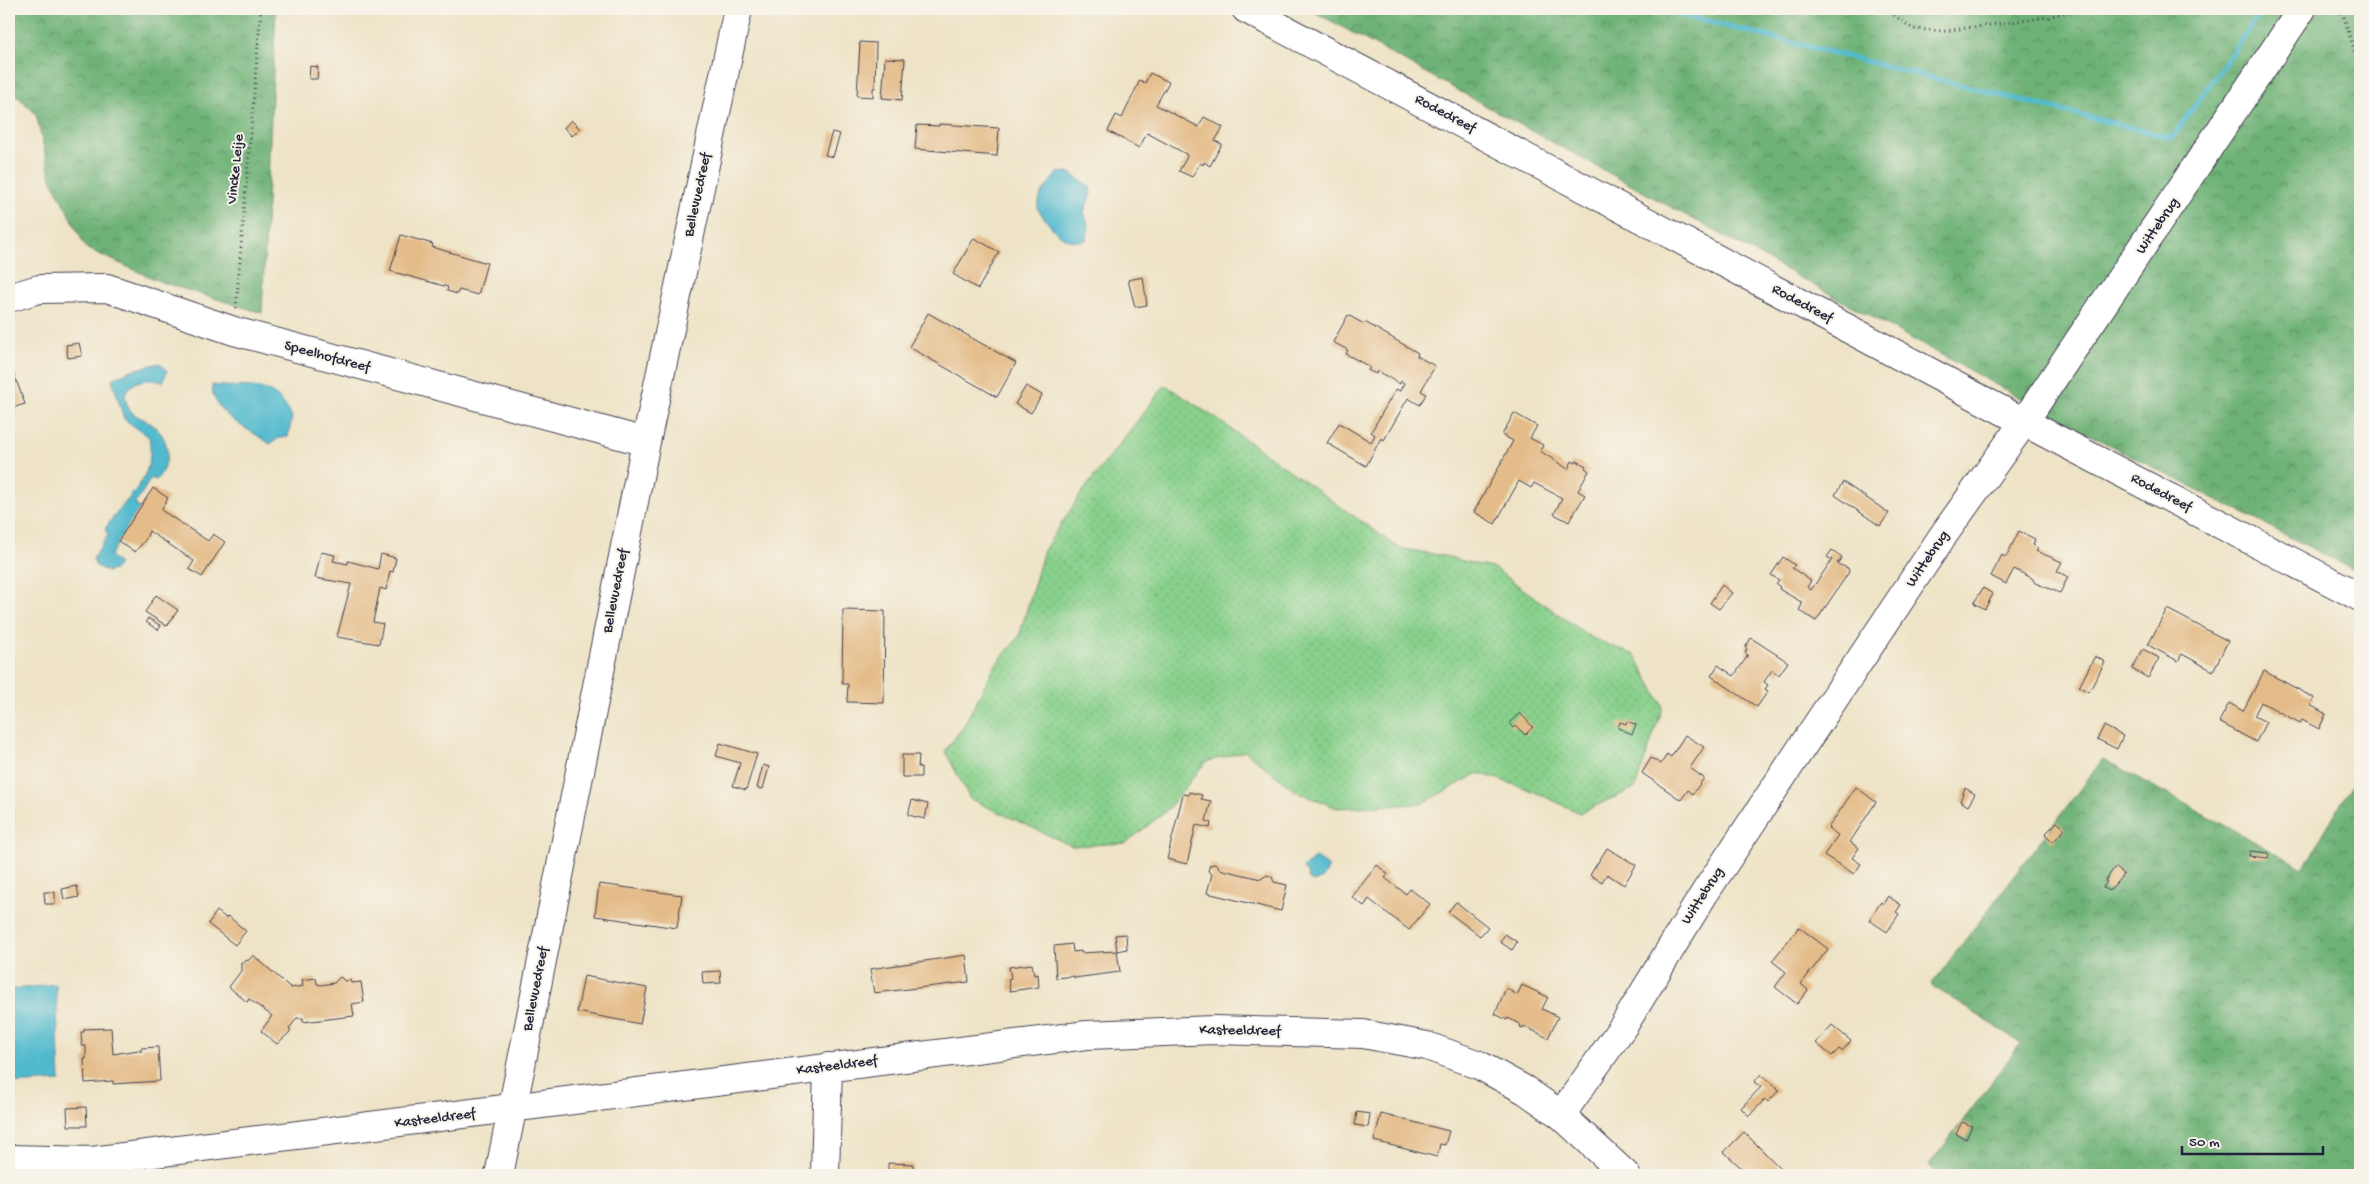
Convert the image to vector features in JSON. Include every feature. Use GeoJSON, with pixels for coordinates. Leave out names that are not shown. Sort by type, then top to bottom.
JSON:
{"type":"FeatureCollection","features":[{"type":"Feature","properties":{"kind":"street","name":"Bellevuedreef"},"geometry":{"type":"LineString","coordinates":[[498,1175],[646,442],[738,9]]}},
{"type":"Feature","properties":{"kind":"street","name":"Rodedreef"},"geometry":{"type":"LineString","coordinates":[[1246,9],[2024,422],[2360,597]]}},
{"type":"Feature","properties":{"kind":"street","name":"Wittebrug"},"geometry":{"type":"LineString","coordinates":[[1561,1115],[1624,1025],[1704,894],[1936,546],[2024,422],[2302,9]]}},
{"type":"Feature","properties":{"kind":"street","name":"Speelhofdreef"},"geometry":{"type":"LineString","coordinates":[[9,298],[39,289],[107,288],[234,331],[646,442]]}},
{"type":"Feature","properties":{"kind":"street","name":"Kasteeldreef"},"geometry":{"type":"LineString","coordinates":[[9,1159],[92,1162],[512,1109],[828,1066],[1087,1035],[1214,1030],[1362,1034],[1427,1046],[1479,1065],[1525,1090],[1561,1115],[1626,1175]]}},
{"type":"Feature","properties":{"kind":"street"},"geometry":{"type":"LineString","coordinates":[[825,1175],[828,1066]]}},
{"type":"Feature","properties":{"kind":"path","name":"Vincke Leije"},"geometry":{"type":"LineString","coordinates":[[234,331],[262,9]]}},
{"type":"Feature","properties":{"kind":"path"},"geometry":{"type":"LineString","coordinates":[[1886,9],[1913,29],[1945,31],[2049,17],[2072,9]]}},
{"type":"Feature","properties":{"kind":"path"},"geometry":{"type":"LineString","coordinates":[[2338,9],[2342,14],[2360,70]]}},
{"type":"Feature","properties":{"kind":"green space"},"geometry":{"type":"Polygon","coordinates":[[[9,9],[276,9],[262,313],[161,282],[86,248],[51,179],[36,114],[9,88],[9,9]]]}},
{"type":"Feature","properties":{"kind":"green space"},"geometry":{"type":"Polygon","coordinates":[[[1309,9],[2360,9],[2360,573],[2053,416],[1309,9]]]}},
{"type":"Feature","properties":{"kind":"green space"},"geometry":{"type":"Polygon","coordinates":[[[1165,385],[1214,417],[1399,548],[1444,556],[1495,569],[1592,638],[1635,655],[1663,707],[1635,788],[1580,813],[1528,789],[1479,773],[1421,804],[1337,808],[1297,792],[1245,751],[1206,762],[1167,810],[1126,843],[1072,846],[970,799],[945,751],[963,727],[996,664],[1019,637],[1044,550],[1083,491],[1165,385]]]}},
{"type":"Feature","properties":{"kind":"green space"},"geometry":{"type":"Polygon","coordinates":[[[2103,759],[2303,868],[2360,771],[2360,1175],[1941,1175],[1929,1166],[2021,1043],[1931,985],[2103,759]]]}},
{"type":"Feature","properties":{"kind":"water"},"geometry":{"type":"Polygon","coordinates":[[[1069,172],[1090,187],[1091,193],[1084,212],[1089,228],[1086,240],[1070,240],[1057,233],[1037,208],[1041,194],[1057,173],[1069,172]]]}},
{"type":"Feature","properties":{"kind":"water"},"geometry":{"type":"Polygon","coordinates":[[[160,363],[167,371],[163,382],[146,380],[137,382],[125,393],[130,410],[152,425],[164,439],[167,453],[166,460],[161,474],[156,480],[151,478],[135,504],[140,508],[110,556],[119,564],[114,570],[107,572],[95,565],[93,559],[108,535],[105,529],[138,487],[144,476],[150,452],[149,437],[124,419],[112,379],[129,371],[160,363]]]}},
{"type":"Feature","properties":{"kind":"water"},"geometry":{"type":"Polygon","coordinates":[[[212,385],[259,388],[276,396],[284,404],[292,417],[288,437],[279,438],[270,444],[233,420],[218,405],[212,385]]]}},
{"type":"Feature","properties":{"kind":"water"},"geometry":{"type":"Polygon","coordinates":[[[1316,857],[1329,867],[1323,878],[1313,882],[1308,879],[1307,873],[1303,868],[1316,857]]]}},
{"type":"Feature","properties":{"kind":"water"},"geometry":{"type":"Polygon","coordinates":[[[56,984],[60,1081],[9,1084],[9,990],[56,984]]]}},
{"type":"Feature","properties":{"kind":"building"},"geometry":{"type":"Polygon","coordinates":[[[348,9],[359,9],[353,14],[348,9]]]}},
{"type":"Feature","properties":{"kind":"building"},"geometry":{"type":"Polygon","coordinates":[[[860,42],[876,43],[873,97],[857,96],[860,42]]]}},
{"type":"Feature","properties":{"kind":"building"},"geometry":{"type":"Polygon","coordinates":[[[885,58],[905,59],[902,100],[882,98],[885,58]]]}},
{"type":"Feature","properties":{"kind":"building"},"geometry":{"type":"Polygon","coordinates":[[[310,66],[318,67],[317,79],[309,79],[310,66]]]}},
{"type":"Feature","properties":{"kind":"building"},"geometry":{"type":"Polygon","coordinates":[[[1150,73],[1169,82],[1156,105],[1199,127],[1204,117],[1223,127],[1215,141],[1222,144],[1210,166],[1204,162],[1203,165],[1200,163],[1192,177],[1179,171],[1187,157],[1186,154],[1147,133],[1139,148],[1108,131],[1116,115],[1122,118],[1140,80],[1145,83],[1150,73]]]}},
{"type":"Feature","properties":{"kind":"building"},"geometry":{"type":"Polygon","coordinates":[[[571,120],[580,129],[572,136],[564,128],[571,120]]]}},
{"type":"Feature","properties":{"kind":"building"},"geometry":{"type":"Polygon","coordinates":[[[939,124],[999,128],[997,156],[915,149],[917,125],[939,126],[939,124]]]}},
{"type":"Feature","properties":{"kind":"building"},"geometry":{"type":"Polygon","coordinates":[[[832,132],[840,134],[833,157],[825,155],[832,132]]]}},
{"type":"Feature","properties":{"kind":"building"},"geometry":{"type":"Polygon","coordinates":[[[401,235],[433,244],[432,247],[487,263],[478,295],[459,290],[457,294],[447,291],[448,287],[390,271],[401,235]]]}},
{"type":"Feature","properties":{"kind":"building"},"geometry":{"type":"Polygon","coordinates":[[[974,238],[999,252],[978,289],[953,274],[974,238]]]}},
{"type":"Feature","properties":{"kind":"building"},"geometry":{"type":"Polygon","coordinates":[[[1143,277],[1147,305],[1135,307],[1128,280],[1143,277]]]}},
{"type":"Feature","properties":{"kind":"building"},"geometry":{"type":"Polygon","coordinates":[[[928,313],[1016,363],[997,397],[909,347],[928,313]]]}},
{"type":"Feature","properties":{"kind":"building"},"geometry":{"type":"Polygon","coordinates":[[[1348,315],[1364,324],[1365,322],[1418,353],[1417,356],[1435,366],[1421,391],[1426,394],[1420,405],[1408,398],[1384,440],[1381,438],[1366,466],[1327,443],[1339,423],[1371,442],[1375,435],[1371,432],[1396,389],[1400,391],[1404,383],[1401,381],[1400,384],[1377,371],[1376,374],[1368,370],[1370,367],[1346,354],[1348,350],[1333,342],[1348,315]]]}},
{"type":"Feature","properties":{"kind":"building"},"geometry":{"type":"Polygon","coordinates":[[[79,343],[82,356],[68,358],[66,345],[79,343]]]}},
{"type":"Feature","properties":{"kind":"building"},"geometry":{"type":"Polygon","coordinates":[[[9,361],[25,404],[9,409],[9,361]]]}},
{"type":"Feature","properties":{"kind":"building"},"geometry":{"type":"Polygon","coordinates":[[[1026,386],[1042,395],[1031,413],[1015,404],[1026,386]]]}},
{"type":"Feature","properties":{"kind":"building"},"geometry":{"type":"Polygon","coordinates":[[[1514,413],[1537,426],[1530,438],[1543,445],[1540,451],[1568,469],[1572,461],[1576,463],[1577,461],[1586,466],[1585,468],[1589,471],[1578,491],[1585,495],[1569,522],[1554,514],[1562,498],[1534,483],[1531,488],[1519,481],[1495,524],[1474,512],[1513,441],[1502,435],[1514,413]]]}},
{"type":"Feature","properties":{"kind":"building"},"geometry":{"type":"Polygon","coordinates":[[[1843,482],[1889,513],[1880,526],[1835,495],[1843,482]]]}},
{"type":"Feature","properties":{"kind":"building"},"geometry":{"type":"Polygon","coordinates":[[[153,488],[168,498],[161,510],[208,541],[213,534],[225,542],[202,577],[189,569],[194,561],[149,531],[146,539],[135,552],[118,541],[153,488]]]}},
{"type":"Feature","properties":{"kind":"building"},"geometry":{"type":"Polygon","coordinates":[[[2019,531],[2035,539],[2033,545],[2038,548],[2036,551],[2062,562],[2057,571],[2068,577],[2060,593],[2035,583],[2032,578],[2014,569],[2006,584],[1991,576],[2002,555],[2006,557],[2019,531]]]}},
{"type":"Feature","properties":{"kind":"building"},"geometry":{"type":"Polygon","coordinates":[[[1832,550],[1842,557],[1837,564],[1848,568],[1849,572],[1816,621],[1799,610],[1803,603],[1779,589],[1780,587],[1776,584],[1779,580],[1771,575],[1783,557],[1795,565],[1792,568],[1811,581],[1807,587],[1811,590],[1832,560],[1827,557],[1832,550]]]}},
{"type":"Feature","properties":{"kind":"building"},"geometry":{"type":"Polygon","coordinates":[[[321,552],[335,555],[333,561],[348,564],[348,561],[378,569],[381,554],[396,558],[393,572],[390,571],[386,590],[380,588],[373,622],[383,624],[379,644],[337,637],[351,584],[315,578],[321,552]]]}},
{"type":"Feature","properties":{"kind":"building"},"geometry":{"type":"Polygon","coordinates":[[[1722,585],[1732,593],[1719,609],[1710,603],[1722,585]]]}},
{"type":"Feature","properties":{"kind":"building"},"geometry":{"type":"Polygon","coordinates":[[[1983,588],[1993,594],[1985,609],[1974,603],[1983,588]]]}},
{"type":"Feature","properties":{"kind":"building"},"geometry":{"type":"Polygon","coordinates":[[[156,595],[178,610],[167,626],[145,612],[156,595]]]}},
{"type":"Feature","properties":{"kind":"building"},"geometry":{"type":"Polygon","coordinates":[[[2167,609],[2228,641],[2213,671],[2182,654],[2178,661],[2148,645],[2167,609]]]}},
{"type":"Feature","properties":{"kind":"building"},"geometry":{"type":"Polygon","coordinates":[[[843,610],[885,611],[884,703],[847,702],[848,684],[842,684],[843,610]]]}},
{"type":"Feature","properties":{"kind":"building"},"geometry":{"type":"Polygon","coordinates":[[[148,618],[161,626],[158,630],[146,622],[148,618]]]}},
{"type":"Feature","properties":{"kind":"building"},"geometry":{"type":"Polygon","coordinates":[[[1751,638],[1788,662],[1779,675],[1772,670],[1764,682],[1768,685],[1765,689],[1768,691],[1757,707],[1711,676],[1718,665],[1734,676],[1748,655],[1745,653],[1747,649],[1745,648],[1751,638]]]}},
{"type":"Feature","properties":{"kind":"building"},"geometry":{"type":"Polygon","coordinates":[[[2143,649],[2159,658],[2148,678],[2132,669],[2143,649]]]}},
{"type":"Feature","properties":{"kind":"building"},"geometry":{"type":"Polygon","coordinates":[[[2095,656],[2105,662],[2089,692],[2079,687],[2095,656]]]}},
{"type":"Feature","properties":{"kind":"building"},"geometry":{"type":"Polygon","coordinates":[[[2264,671],[2314,698],[2310,705],[2326,714],[2319,729],[2302,720],[2300,723],[2261,702],[2254,716],[2266,722],[2256,742],[2219,722],[2229,703],[2243,711],[2264,671]]]}},
{"type":"Feature","properties":{"kind":"building"},"geometry":{"type":"Polygon","coordinates":[[[1520,713],[1533,727],[1525,735],[1516,726],[1513,728],[1509,723],[1520,713]]]}},
{"type":"Feature","properties":{"kind":"building"},"geometry":{"type":"Polygon","coordinates":[[[1627,721],[1636,725],[1632,734],[1618,728],[1620,722],[1626,724],[1627,721]]]}},
{"type":"Feature","properties":{"kind":"building"},"geometry":{"type":"Polygon","coordinates":[[[2104,726],[2123,736],[2117,749],[2097,739],[2104,726]]]}},
{"type":"Feature","properties":{"kind":"building"},"geometry":{"type":"Polygon","coordinates":[[[1685,735],[1704,747],[1690,768],[1704,778],[1693,794],[1688,790],[1681,800],[1642,773],[1651,758],[1661,764],[1667,754],[1671,757],[1685,735]]]}},
{"type":"Feature","properties":{"kind":"building"},"geometry":{"type":"Polygon","coordinates":[[[720,743],[757,754],[746,790],[733,786],[740,763],[716,756],[720,743]]]}},
{"type":"Feature","properties":{"kind":"building"},"geometry":{"type":"Polygon","coordinates":[[[902,755],[919,755],[918,767],[921,767],[921,777],[902,777],[902,755]]]}},
{"type":"Feature","properties":{"kind":"building"},"geometry":{"type":"Polygon","coordinates":[[[763,765],[769,767],[763,789],[757,788],[763,765]]]}},
{"type":"Feature","properties":{"kind":"building"},"geometry":{"type":"Polygon","coordinates":[[[1856,787],[1876,802],[1850,842],[1859,848],[1852,858],[1861,864],[1854,874],[1824,855],[1838,835],[1828,828],[1856,787]]]}},
{"type":"Feature","properties":{"kind":"building"},"geometry":{"type":"Polygon","coordinates":[[[1965,788],[1975,794],[1968,806],[1960,801],[1965,788]]]}},
{"type":"Feature","properties":{"kind":"building"},"geometry":{"type":"Polygon","coordinates":[[[1189,792],[1202,795],[1201,799],[1211,801],[1206,821],[1211,823],[1210,828],[1196,825],[1187,864],[1167,859],[1183,794],[1189,795],[1189,792]]]}},
{"type":"Feature","properties":{"kind":"building"},"geometry":{"type":"Polygon","coordinates":[[[912,800],[928,804],[925,819],[908,815],[912,800]]]}},
{"type":"Feature","properties":{"kind":"building"},"geometry":{"type":"Polygon","coordinates":[[[2057,822],[2065,829],[2053,842],[2045,834],[2057,822]]]}},
{"type":"Feature","properties":{"kind":"building"},"geometry":{"type":"Polygon","coordinates":[[[1607,848],[1636,865],[1624,885],[1607,874],[1602,882],[1590,875],[1607,848]]]}},
{"type":"Feature","properties":{"kind":"building"},"geometry":{"type":"Polygon","coordinates":[[[2250,851],[2269,853],[2268,858],[2249,856],[2250,851]]]}},
{"type":"Feature","properties":{"kind":"building"},"geometry":{"type":"Polygon","coordinates":[[[1210,865],[1218,865],[1219,869],[1261,879],[1267,875],[1272,877],[1274,882],[1287,885],[1281,911],[1207,893],[1212,874],[1208,871],[1210,865]]]}},
{"type":"Feature","properties":{"kind":"building"},"geometry":{"type":"Polygon","coordinates":[[[1377,865],[1388,874],[1385,878],[1406,894],[1410,889],[1430,904],[1409,930],[1369,899],[1364,906],[1352,897],[1377,865]]]}},
{"type":"Feature","properties":{"kind":"building"},"geometry":{"type":"Polygon","coordinates":[[[2115,867],[2124,874],[2109,891],[2103,887],[2115,867]]]}},
{"type":"Feature","properties":{"kind":"building"},"geometry":{"type":"Polygon","coordinates":[[[599,884],[682,895],[677,928],[595,916],[599,884]]]}},
{"type":"Feature","properties":{"kind":"building"},"geometry":{"type":"Polygon","coordinates":[[[77,886],[79,897],[64,900],[62,889],[77,886]]]}},
{"type":"Feature","properties":{"kind":"building"},"geometry":{"type":"Polygon","coordinates":[[[44,892],[55,892],[55,904],[45,904],[44,892]]]}},
{"type":"Feature","properties":{"kind":"building"},"geometry":{"type":"Polygon","coordinates":[[[1888,896],[1901,905],[1896,912],[1899,914],[1887,932],[1869,920],[1881,902],[1883,904],[1888,896]]]}},
{"type":"Feature","properties":{"kind":"building"},"geometry":{"type":"Polygon","coordinates":[[[1456,902],[1488,927],[1480,936],[1448,912],[1456,902]]]}},
{"type":"Feature","properties":{"kind":"building"},"geometry":{"type":"Polygon","coordinates":[[[217,911],[226,918],[228,916],[246,931],[235,945],[208,924],[217,911]]]}},
{"type":"Feature","properties":{"kind":"building"},"geometry":{"type":"Polygon","coordinates":[[[1799,927],[1828,949],[1801,984],[1808,990],[1797,1004],[1775,987],[1786,972],[1772,961],[1799,927]]]}},
{"type":"Feature","properties":{"kind":"building"},"geometry":{"type":"Polygon","coordinates":[[[1126,934],[1127,949],[1117,951],[1115,935],[1126,934]]]}},
{"type":"Feature","properties":{"kind":"building"},"geometry":{"type":"Polygon","coordinates":[[[1505,934],[1517,942],[1512,950],[1500,942],[1505,934]]]}},
{"type":"Feature","properties":{"kind":"building"},"geometry":{"type":"Polygon","coordinates":[[[1072,944],[1073,952],[1081,951],[1081,953],[1117,951],[1120,972],[1074,978],[1074,976],[1056,978],[1054,946],[1072,944]]]}},
{"type":"Feature","properties":{"kind":"building"},"geometry":{"type":"Polygon","coordinates":[[[253,955],[291,988],[303,986],[302,980],[316,978],[317,984],[321,985],[334,983],[340,977],[345,981],[350,980],[351,983],[361,982],[364,1002],[352,1004],[354,1016],[303,1022],[303,1018],[297,1018],[289,1029],[291,1031],[277,1044],[261,1031],[272,1016],[249,999],[247,1002],[229,987],[241,971],[241,962],[249,960],[253,955]]]}},
{"type":"Feature","properties":{"kind":"building"},"geometry":{"type":"Polygon","coordinates":[[[966,955],[969,982],[874,993],[870,969],[966,955]]]}},
{"type":"Feature","properties":{"kind":"building"},"geometry":{"type":"Polygon","coordinates":[[[1032,964],[1034,975],[1038,974],[1039,987],[1010,991],[1008,979],[1011,978],[1009,967],[1032,964]]]}},
{"type":"Feature","properties":{"kind":"building"},"geometry":{"type":"Polygon","coordinates":[[[720,971],[721,983],[703,984],[702,972],[720,971]]]}},
{"type":"Feature","properties":{"kind":"building"},"geometry":{"type":"Polygon","coordinates":[[[584,976],[647,988],[640,1024],[577,1012],[584,976]]]}},
{"type":"Feature","properties":{"kind":"building"},"geometry":{"type":"Polygon","coordinates":[[[1522,985],[1548,997],[1542,1009],[1558,1017],[1548,1038],[1524,1026],[1523,1028],[1520,1027],[1521,1025],[1508,1018],[1507,1020],[1495,1014],[1506,988],[1517,995],[1522,985]]]}},
{"type":"Feature","properties":{"kind":"building"},"geometry":{"type":"Polygon","coordinates":[[[1832,1025],[1851,1041],[1842,1051],[1839,1049],[1832,1056],[1816,1043],[1832,1025]]]}},
{"type":"Feature","properties":{"kind":"building"},"geometry":{"type":"Polygon","coordinates":[[[111,1028],[113,1054],[139,1050],[141,1052],[141,1048],[158,1047],[160,1081],[113,1084],[113,1081],[85,1083],[84,1059],[86,1059],[86,1046],[82,1046],[81,1032],[84,1032],[84,1029],[111,1028]]]}},
{"type":"Feature","properties":{"kind":"building"},"geometry":{"type":"Polygon","coordinates":[[[1761,1074],[1779,1090],[1768,1102],[1765,1099],[1749,1116],[1741,1108],[1761,1087],[1754,1082],[1761,1074]]]}},
{"type":"Feature","properties":{"kind":"building"},"geometry":{"type":"Polygon","coordinates":[[[86,1107],[87,1126],[68,1126],[67,1108],[86,1107]]]}},
{"type":"Feature","properties":{"kind":"building"},"geometry":{"type":"Polygon","coordinates":[[[1357,1112],[1370,1114],[1368,1127],[1355,1125],[1357,1112]]]}},
{"type":"Feature","properties":{"kind":"building"},"geometry":{"type":"Polygon","coordinates":[[[1381,1114],[1449,1131],[1445,1145],[1440,1144],[1437,1157],[1374,1141],[1381,1114]]]}},
{"type":"Feature","properties":{"kind":"building"},"geometry":{"type":"Polygon","coordinates":[[[1962,1122],[1972,1126],[1966,1139],[1956,1134],[1962,1122]]]}},
{"type":"Feature","properties":{"kind":"building"},"geometry":{"type":"Polygon","coordinates":[[[1744,1132],[1782,1170],[1777,1175],[1749,1175],[1724,1152],[1744,1132]]]}},
{"type":"Feature","properties":{"kind":"building"},"geometry":{"type":"Polygon","coordinates":[[[888,1163],[913,1164],[913,1175],[888,1175],[888,1163]]]}},
{"type":"Feature","properties":{"kind":"waterway"},"geometry":{"type":"LineString","coordinates":[[1658,9],[2172,138],[2263,9]]}}]}
